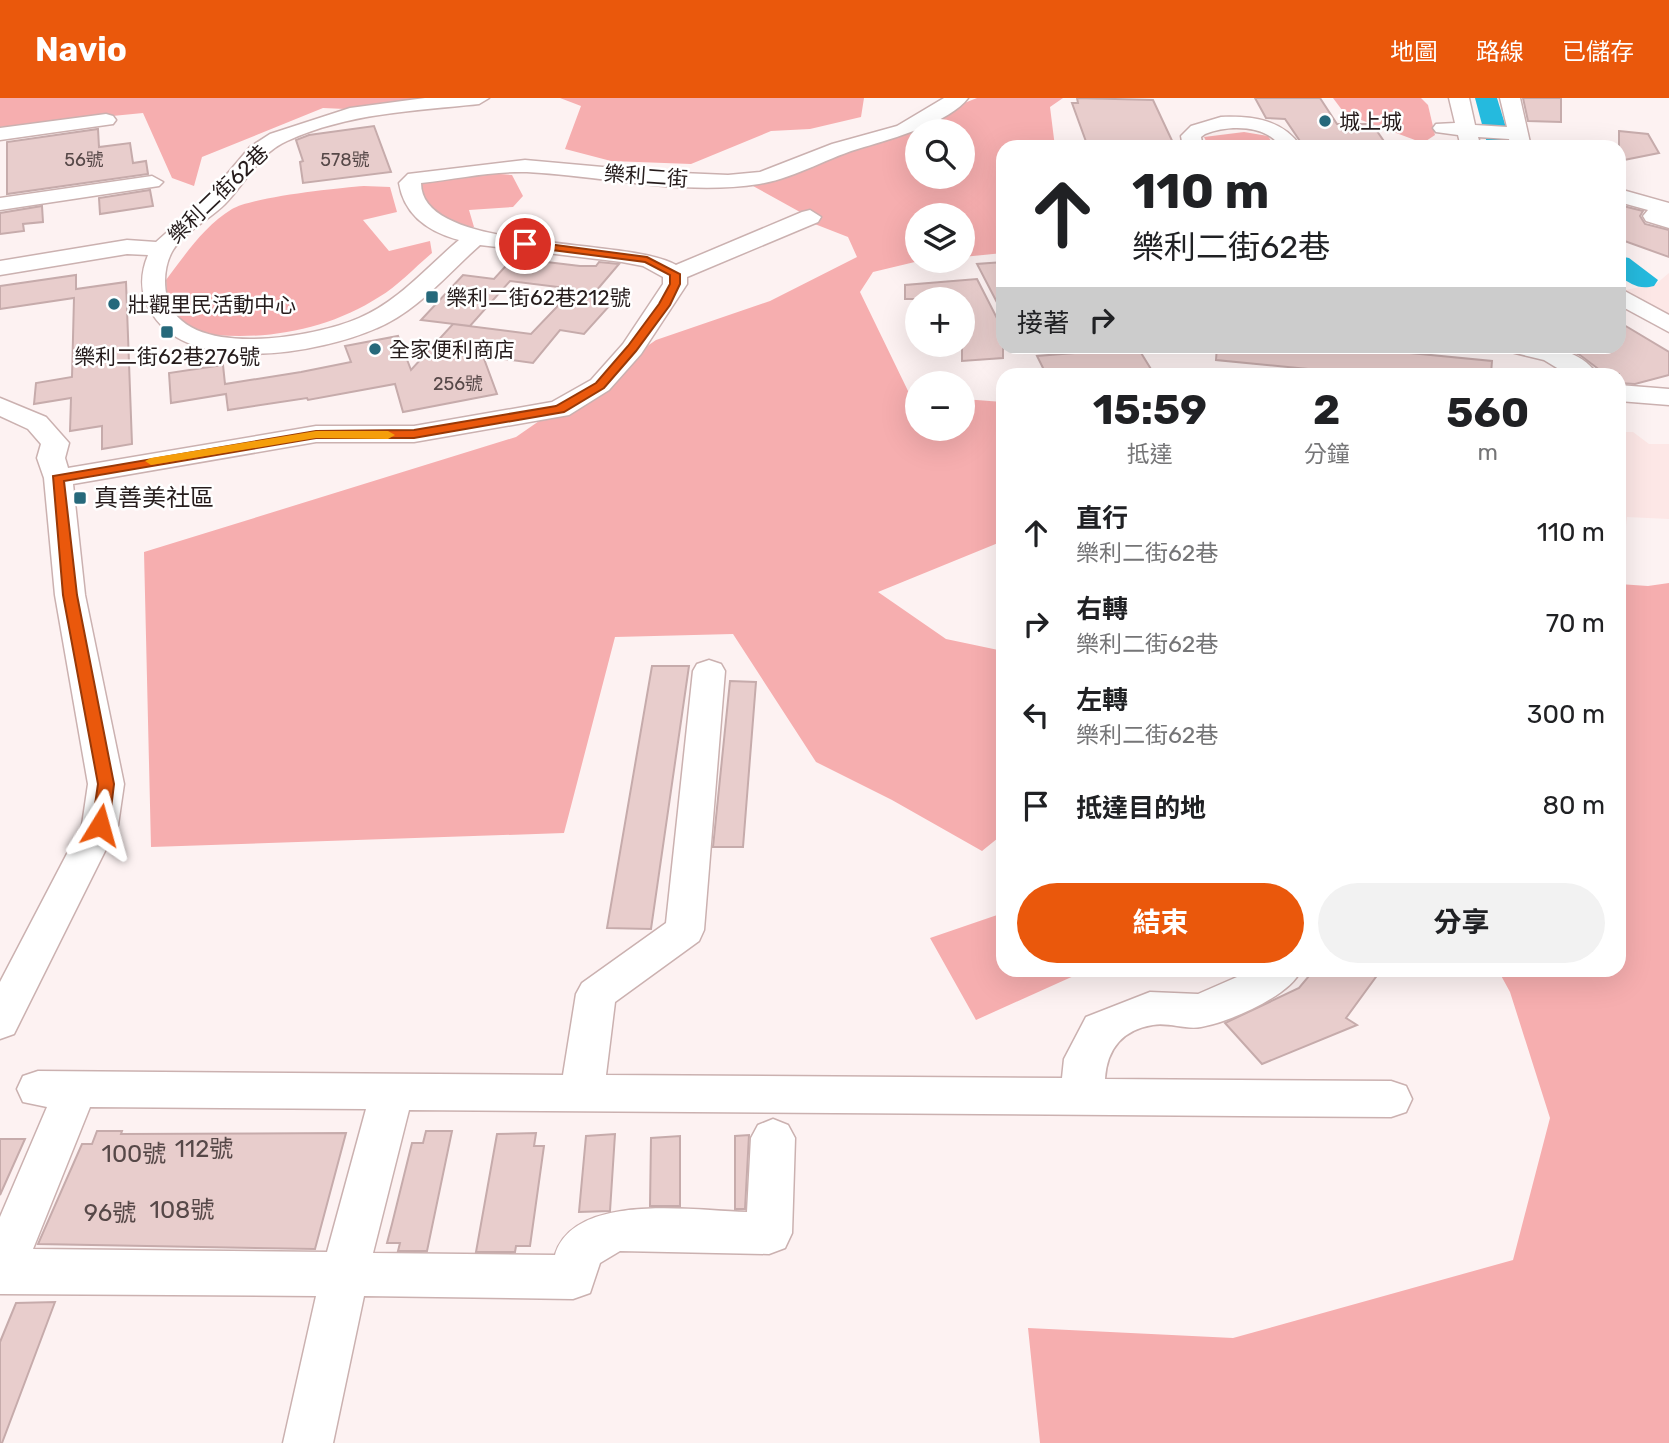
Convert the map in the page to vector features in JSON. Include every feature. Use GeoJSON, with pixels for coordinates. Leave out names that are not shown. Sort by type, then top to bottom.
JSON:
{"type":"FeatureCollection","features":[{"type":"Feature","properties":{"kind":"street","name":"樂利二街62巷"},"geometry":{"type":"LineString","coordinates":[[0,274],[152,249],[221,197],[252,156],[276,139],[315,123],[345,116],[479,98]]}},
{"type":"Feature","properties":{"kind":"street","name":"樂利二街"},"geometry":{"type":"LineString","coordinates":[[473,239],[438,224],[415,205],[410,183],[415,178],[434,174],[496,167],[729,181],[760,178],[787,171],[839,148],[904,130],[958,98]]}},
{"type":"Feature","properties":{"kind":"street"},"geometry":{"type":"LineString","coordinates":[[1459,98],[1470,139]]}},
{"type":"Feature","properties":{"kind":"street"},"geometry":{"type":"LineString","coordinates":[[1510,98],[1519,140]]}},
{"type":"Feature","properties":{"kind":"street"},"geometry":{"type":"LineString","coordinates":[[1440,107],[1444,138],[1494,140]]}},
{"type":"Feature","properties":{"kind":"street"},"geometry":{"type":"LineString","coordinates":[[0,134],[106,120]]}},
{"type":"Feature","properties":{"kind":"street"},"geometry":{"type":"LineString","coordinates":[[1192,140],[1191,136],[1199,128],[1230,123],[1268,128],[1282,135],[1285,140]]}},
{"type":"Feature","properties":{"kind":"street"},"geometry":{"type":"LineString","coordinates":[[0,204],[152,182]]}},
{"type":"Feature","properties":{"kind":"street"},"geometry":{"type":"LineString","coordinates":[[1626,197],[1664,208],[1654,216],[1669,221]]}},
{"type":"Feature","properties":{"kind":"street"},"geometry":{"type":"LineString","coordinates":[[473,239],[577,249],[647,260],[675,274],[810,217]]}},
{"type":"Feature","properties":{"kind":"street","name":"樂利二街62巷"},"geometry":{"type":"LineString","coordinates":[[152,249],[155,266],[153,292],[163,318],[177,330],[213,343],[257,347],[305,341],[353,329],[390,312],[428,285],[473,239]]}},
{"type":"Feature","properties":{"kind":"street","name":"樂利二街62巷"},"geometry":{"type":"LineString","coordinates":[[0,268],[127,247],[152,249]]}},
{"type":"Feature","properties":{"kind":"street"},"geometry":{"type":"LineString","coordinates":[[0,421],[17,429],[33,451],[54,468],[316,434],[414,434],[560,410],[600,385],[632,349],[664,305],[675,284],[675,274]]}},
{"type":"Feature","properties":{"kind":"street"},"geometry":{"type":"LineString","coordinates":[[1626,298],[1666,318]]}},
{"type":"Feature","properties":{"kind":"street"},"geometry":{"type":"LineString","coordinates":[[1549,354],[1574,368]]}},
{"type":"Feature","properties":{"kind":"street"},"geometry":{"type":"LineString","coordinates":[[1626,394],[1669,397]]}},
{"type":"Feature","properties":{"kind":"street"},"geometry":{"type":"LineString","coordinates":[[0,407],[37,423],[55,443],[54,468],[70,595],[106,784],[100,825],[0,1022]]}},
{"type":"Feature","properties":{"kind":"street"},"geometry":{"type":"LineString","coordinates":[[582,1093],[596,994],[685,930],[709,671]]}},
{"type":"Feature","properties":{"kind":"street"},"geometry":{"type":"LineString","coordinates":[[1082,1097],[1085,1059],[1101,1029],[1150,1008],[1200,1011],[1261,986],[1272,977]]}},
{"type":"Feature","properties":{"kind":"street"},"geometry":{"type":"LineString","coordinates":[[773,1138],[769,1233],[620,1230],[599,1237],[580,1250],[573,1277],[0,1271],[57,1089],[1391,1099]]}},
{"type":"Feature","properties":{"kind":"street"},"geometry":{"type":"LineString","coordinates":[[308,1443],[345,1273],[392,1091]]}},
{"type":"Feature","properties":{"kind":"shaded area"},"geometry":{"type":"Polygon","coordinates":[[[0,98],[440,98],[345,109],[323,108],[202,157],[194,186],[172,178],[143,113],[0,127],[0,98]]]}},
{"type":"Feature","properties":{"kind":"shaded area"},"geometry":{"type":"Polygon","coordinates":[[[560,98],[864,98],[861,117],[810,129],[771,131],[691,164],[611,161],[565,149],[581,106],[560,98]]]}},
{"type":"Feature","properties":{"kind":"shaded area"},"geometry":{"type":"Polygon","coordinates":[[[977,98],[1063,98],[1050,107],[1054,140],[996,140],[996,254],[975,256],[975,203],[905,203],[905,264],[873,272],[860,292],[905,385],[905,441],[975,441],[975,400],[996,401],[996,544],[878,592],[946,639],[996,650],[996,840],[982,851],[892,800],[816,762],[733,634],[615,637],[564,833],[151,847],[144,552],[516,437],[656,340],[770,301],[857,257],[848,237],[807,221],[809,217],[753,186],[905,126],[905,189],[975,189],[975,119],[924,119],[977,98]]]}},
{"type":"Feature","properties":{"kind":"shaded area"},"geometry":{"type":"Polygon","coordinates":[[[1333,98],[1421,98],[1428,105],[1435,135],[1428,140],[1415,140],[1345,114],[1333,98]]]}},
{"type":"Feature","properties":{"kind":"shaded area"},"geometry":{"type":"Polygon","coordinates":[[[1244,132],[1268,136],[1271,140],[1206,140],[1204,137],[1244,132]]]}},
{"type":"Feature","properties":{"kind":"shaded area"},"geometry":{"type":"Polygon","coordinates":[[[488,173],[512,175],[523,196],[513,207],[469,210],[474,227],[461,229],[427,209],[415,183],[488,173]]]}},
{"type":"Feature","properties":{"kind":"shaded area"},"geometry":{"type":"Polygon","coordinates":[[[364,186],[390,187],[397,212],[363,220],[389,251],[430,241],[432,253],[386,293],[360,308],[321,324],[258,336],[215,335],[169,321],[166,280],[196,242],[232,209],[296,194],[364,186]]]}},
{"type":"Feature","properties":{"kind":"shaded area"},"geometry":{"type":"Polygon","coordinates":[[[1669,273],[1669,321],[1626,295],[1626,290],[1656,284],[1669,273]]]}},
{"type":"Feature","properties":{"kind":"shaded area"},"geometry":{"type":"Polygon","coordinates":[[[1626,432],[1633,432],[1649,444],[1669,444],[1669,519],[1627,517],[1626,526],[1626,432]]]}},
{"type":"Feature","properties":{"kind":"shaded area"},"geometry":{"type":"Polygon","coordinates":[[[1669,583],[1669,1443],[1040,1443],[1028,1328],[1233,1338],[1513,1260],[1550,1118],[1510,992],[1502,977],[1626,977],[1626,584],[1648,586],[1669,583]]]}},
{"type":"Feature","properties":{"kind":"shaded area"},"geometry":{"type":"Polygon","coordinates":[[[996,915],[996,977],[1071,977],[976,1020],[930,938],[996,915]]]}},
{"type":"Feature","properties":{"kind":"building"},"geometry":{"type":"Polygon","coordinates":[[[1077,98],[1153,100],[1172,140],[1085,140],[1072,103],[1078,103],[1077,98]]]}},
{"type":"Feature","properties":{"kind":"building"},"geometry":{"type":"Polygon","coordinates":[[[1255,98],[1320,98],[1337,124],[1372,124],[1383,140],[1299,140],[1285,119],[1266,118],[1255,98]]]}},
{"type":"Feature","properties":{"kind":"building"},"geometry":{"type":"Polygon","coordinates":[[[1523,98],[1561,98],[1561,122],[1528,121],[1523,98]]]}},
{"type":"Feature","properties":{"kind":"building"},"geometry":{"type":"Polygon","coordinates":[[[374,126],[391,172],[303,183],[300,162],[303,161],[296,140],[309,135],[374,126]]]}},
{"type":"Feature","properties":{"kind":"building"},"geometry":{"type":"Polygon","coordinates":[[[98,129],[99,147],[130,143],[133,163],[146,161],[148,174],[7,194],[7,142],[98,129]]]}},
{"type":"Feature","properties":{"kind":"building"},"geometry":{"type":"Polygon","coordinates":[[[1619,131],[1648,134],[1659,153],[1626,160],[1626,140],[1619,140],[1619,131]]]}},
{"type":"Feature","properties":{"kind":"building"},"geometry":{"type":"Polygon","coordinates":[[[150,190],[153,206],[100,214],[99,198],[150,190]]]}},
{"type":"Feature","properties":{"kind":"building"},"geometry":{"type":"Polygon","coordinates":[[[42,206],[43,222],[23,224],[24,231],[0,234],[0,213],[42,206]]]}},
{"type":"Feature","properties":{"kind":"building"},"geometry":{"type":"Polygon","coordinates":[[[1626,207],[1643,211],[1640,216],[1645,224],[1669,230],[1669,257],[1626,242],[1626,207]]]}},
{"type":"Feature","properties":{"kind":"building"},"geometry":{"type":"Polygon","coordinates":[[[513,258],[580,266],[596,266],[599,262],[619,264],[596,291],[620,294],[584,334],[560,330],[533,363],[483,356],[497,394],[403,412],[395,384],[308,400],[307,398],[228,410],[226,394],[171,403],[169,373],[223,365],[225,384],[301,372],[351,362],[345,346],[398,336],[411,370],[453,324],[531,334],[574,289],[510,281],[470,326],[421,320],[463,275],[494,279],[513,258]]]}},
{"type":"Feature","properties":{"kind":"building"},"geometry":{"type":"Polygon","coordinates":[[[996,263],[996,301],[977,264],[996,263]]]}},
{"type":"Feature","properties":{"kind":"building"},"geometry":{"type":"Polygon","coordinates":[[[76,275],[76,289],[126,282],[132,444],[102,449],[102,426],[70,431],[71,398],[34,404],[36,383],[72,377],[74,298],[0,309],[0,286],[76,275]]]}},
{"type":"Feature","properties":{"kind":"building"},"geometry":{"type":"Polygon","coordinates":[[[977,279],[996,316],[996,354],[1003,354],[1003,358],[962,361],[962,357],[975,357],[975,287],[905,287],[977,279]]]}},
{"type":"Feature","properties":{"kind":"building"},"geometry":{"type":"Polygon","coordinates":[[[1626,326],[1669,352],[1669,375],[1635,384],[1626,383],[1626,368],[1597,368],[1578,354],[1626,354],[1626,326]]]}},
{"type":"Feature","properties":{"kind":"building"},"geometry":{"type":"Polygon","coordinates":[[[1142,354],[1150,368],[1043,368],[1037,356],[1142,354]]]}},
{"type":"Feature","properties":{"kind":"building"},"geometry":{"type":"Polygon","coordinates":[[[1216,354],[1420,354],[1492,361],[1491,368],[1298,368],[1216,360],[1216,354]]]}},
{"type":"Feature","properties":{"kind":"building"},"geometry":{"type":"Polygon","coordinates":[[[652,666],[689,666],[651,929],[607,928],[652,666]]]}},
{"type":"Feature","properties":{"kind":"building"},"geometry":{"type":"Polygon","coordinates":[[[730,681],[756,682],[743,847],[713,847],[730,681]]]}},
{"type":"Feature","properties":{"kind":"building"},"geometry":{"type":"Polygon","coordinates":[[[1308,977],[1376,977],[1346,1018],[1357,1025],[1262,1064],[1225,1023],[1299,988],[1308,977]]]}},
{"type":"Feature","properties":{"kind":"building"},"geometry":{"type":"Polygon","coordinates":[[[97,1131],[122,1131],[121,1134],[346,1133],[315,1249],[38,1244],[82,1144],[92,1144],[97,1131]]]}},
{"type":"Feature","properties":{"kind":"building"},"geometry":{"type":"Polygon","coordinates":[[[426,1131],[452,1131],[427,1251],[398,1251],[400,1243],[387,1243],[412,1143],[423,1143],[426,1131]]]}},
{"type":"Feature","properties":{"kind":"building"},"geometry":{"type":"Polygon","coordinates":[[[536,1133],[534,1146],[544,1146],[530,1246],[516,1246],[515,1252],[476,1252],[497,1134],[536,1133]]]}},
{"type":"Feature","properties":{"kind":"building"},"geometry":{"type":"Polygon","coordinates":[[[615,1134],[610,1211],[579,1212],[586,1136],[615,1134]]]}},
{"type":"Feature","properties":{"kind":"building"},"geometry":{"type":"Polygon","coordinates":[[[749,1135],[745,1209],[735,1209],[735,1136],[749,1135]]]}},
{"type":"Feature","properties":{"kind":"building"},"geometry":{"type":"Polygon","coordinates":[[[680,1136],[680,1206],[650,1206],[651,1138],[680,1136]]]}},
{"type":"Feature","properties":{"kind":"building"},"geometry":{"type":"Polygon","coordinates":[[[0,1139],[25,1139],[0,1195],[0,1139]]]}},
{"type":"Feature","properties":{"kind":"building"},"geometry":{"type":"Polygon","coordinates":[[[55,1302],[0,1443],[0,1342],[16,1303],[55,1302]]]}},
{"type":"Feature","properties":{"kind":"waterway"},"geometry":{"type":"LineString","coordinates":[[1486,98],[1498,140]]}},
{"type":"Feature","properties":{"kind":"waterway"},"geometry":{"type":"LineString","coordinates":[[1626,268],[1644,280]]}},
{"type":"Feature","properties":{"kind":"slow traffic"},"geometry":{"type":"LineString","coordinates":[[151,461],[316,434],[388,435]]}},
{"type":"Feature","properties":{"kind":"place","name":"城上城"},"geometry":{"type":"Point","coordinates":[1325,121]}},
{"type":"Feature","properties":{"kind":"place","name":"樂利二街62巷212號"},"geometry":{"type":"Point","coordinates":[432,297]}},
{"type":"Feature","properties":{"kind":"place","name":"壯觀里民活動中心"},"geometry":{"type":"Point","coordinates":[114,304]}},
{"type":"Feature","properties":{"kind":"place","name":"樂利二街62巷276號"},"geometry":{"type":"Point","coordinates":[167,332]}},
{"type":"Feature","properties":{"kind":"place","name":"全家便利商店"},"geometry":{"type":"Point","coordinates":[375,349]}},
{"type":"Feature","properties":{"kind":"place","name":"真善美社區"},"geometry":{"type":"Point","coordinates":[80,498]}},
{"type":"Feature","properties":{"kind":"route"},"geometry":{"type":"LineString","coordinates":[[100,825],[106,784],[70,595],[58,478],[316,434],[414,434],[560,410],[600,385],[632,349],[664,305],[675,284],[675,274],[647,260],[525,244]]}}]}
